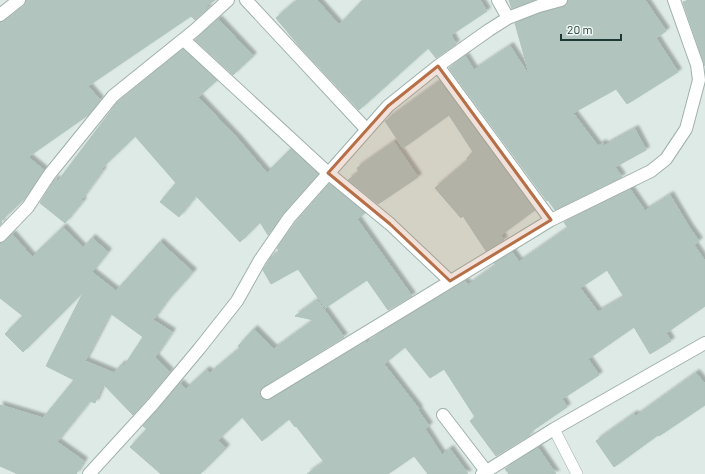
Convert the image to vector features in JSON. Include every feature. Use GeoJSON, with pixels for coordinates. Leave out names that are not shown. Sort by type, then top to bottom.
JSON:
{"type":"FeatureCollection","features":[{"type":"Feature","properties":{"kind":"street"},"geometry":{"type":"LineString","coordinates":[[0,15],[19,0]]}},
{"type":"Feature","properties":{"kind":"street"},"geometry":{"type":"LineString","coordinates":[[0,236],[28,207],[49,175],[112,96],[184,40],[228,0]]}},
{"type":"Feature","properties":{"kind":"street"},"geometry":{"type":"LineString","coordinates":[[246,0],[367,130]]}},
{"type":"Feature","properties":{"kind":"street"},"geometry":{"type":"LineString","coordinates":[[498,0],[508,18]]}},
{"type":"Feature","properties":{"kind":"street"},"geometry":{"type":"LineString","coordinates":[[89,474],[153,404],[236,301],[260,260],[289,218],[388,106],[438,66],[508,18],[539,6],[561,0]]}},
{"type":"Feature","properties":{"kind":"street"},"geometry":{"type":"LineString","coordinates":[[267,393],[551,220],[650,171],[666,159],[686,129],[699,80],[697,65],[674,0]]}},
{"type":"Feature","properties":{"kind":"street"},"geometry":{"type":"LineString","coordinates":[[184,40],[328,173],[390,224],[450,281]]}},
{"type":"Feature","properties":{"kind":"street"},"geometry":{"type":"LineString","coordinates":[[438,66],[551,220]]}},
{"type":"Feature","properties":{"kind":"street"},"geometry":{"type":"LineString","coordinates":[[443,415],[484,473],[554,428],[705,343]]}},
{"type":"Feature","properties":{"kind":"lane"},"geometry":{"type":"LineString","coordinates":[[554,428],[577,474]]}},
{"type":"Feature","properties":{"kind":"highlighted area"},"geometry":{"type":"Polygon","coordinates":[[[438,66],[551,220],[450,281],[390,224],[328,173],[388,106],[438,66]]]}},
{"type":"Feature","properties":{"kind":"building"},"geometry":{"type":"Polygon","coordinates":[[[26,0],[215,0],[206,6],[208,8],[195,20],[191,16],[88,86],[100,100],[88,115],[28,157],[44,170],[25,198],[1,221],[2,223],[0,225],[0,22],[5,21],[24,6],[26,0]]]}},
{"type":"Feature","properties":{"kind":"building"},"geometry":{"type":"Polygon","coordinates":[[[297,0],[317,0],[339,25],[363,0],[480,0],[487,11],[451,35],[456,44],[436,58],[428,48],[359,110],[300,47],[276,18],[297,0]]]}},
{"type":"Feature","properties":{"kind":"building"},"geometry":{"type":"Polygon","coordinates":[[[509,0],[534,0],[512,9],[509,0]]]}},
{"type":"Feature","properties":{"kind":"building"},"geometry":{"type":"Polygon","coordinates":[[[568,0],[645,0],[666,31],[656,38],[678,72],[627,104],[616,89],[573,113],[598,146],[603,143],[604,146],[635,129],[646,150],[615,167],[622,177],[555,210],[449,68],[465,56],[474,70],[510,46],[530,77],[515,23],[541,13],[563,7],[567,5],[568,0]]]}},
{"type":"Feature","properties":{"kind":"building"},"geometry":{"type":"Polygon","coordinates":[[[689,0],[705,0],[705,66],[683,2],[689,0]]]}},
{"type":"Feature","properties":{"kind":"building"},"geometry":{"type":"Polygon","coordinates":[[[218,19],[253,56],[233,75],[195,40],[218,19]]]}},
{"type":"Feature","properties":{"kind":"building"},"geometry":{"type":"Polygon","coordinates":[[[183,49],[217,80],[198,97],[238,139],[267,173],[291,149],[318,174],[283,213],[268,235],[260,222],[240,242],[196,196],[179,217],[160,202],[176,183],[135,136],[101,169],[103,170],[81,200],[83,201],[65,223],[40,203],[55,179],[58,181],[117,103],[183,49]]]}},
{"type":"Feature","properties":{"kind":"building"},"geometry":{"type":"Polygon","coordinates":[[[440,81],[535,210],[501,235],[504,240],[486,251],[463,216],[461,218],[435,188],[468,160],[467,158],[473,152],[449,115],[403,148],[385,121],[440,81]]]}},
{"type":"Feature","properties":{"kind":"building"},"geometry":{"type":"Polygon","coordinates":[[[394,142],[418,177],[378,204],[348,180],[359,172],[357,168],[394,142]]]}},
{"type":"Feature","properties":{"kind":"building"},"geometry":{"type":"Polygon","coordinates":[[[329,184],[365,213],[357,219],[412,296],[388,310],[367,280],[325,308],[298,269],[271,284],[263,270],[271,257],[280,252],[277,248],[295,223],[329,184]]]}},
{"type":"Feature","properties":{"kind":"building"},"geometry":{"type":"Polygon","coordinates":[[[630,189],[645,211],[670,195],[699,241],[694,245],[705,261],[705,306],[666,333],[671,341],[650,354],[634,327],[588,359],[599,375],[562,399],[567,407],[529,433],[530,435],[496,456],[470,421],[475,417],[444,369],[430,378],[405,347],[384,364],[419,409],[418,410],[429,426],[425,429],[442,455],[450,449],[468,474],[428,474],[414,456],[388,474],[307,474],[324,462],[289,419],[262,441],[242,417],[218,440],[226,448],[200,474],[161,474],[130,447],[147,429],[143,426],[180,383],[186,389],[206,370],[210,373],[240,348],[238,346],[254,329],[274,349],[314,320],[295,316],[317,300],[344,337],[263,387],[260,397],[268,400],[366,342],[367,343],[381,332],[465,281],[468,285],[496,265],[494,263],[512,252],[519,262],[568,228],[564,222],[630,189]],[[607,270],[580,288],[598,312],[624,297],[607,270]]]}},
{"type":"Feature","properties":{"kind":"building"},"geometry":{"type":"Polygon","coordinates":[[[63,227],[83,248],[92,238],[108,252],[92,272],[116,291],[160,242],[193,272],[166,302],[153,320],[172,332],[155,357],[170,372],[133,415],[103,384],[95,403],[90,401],[57,442],[84,461],[76,474],[18,474],[0,466],[0,405],[43,418],[74,380],[46,366],[84,291],[23,352],[5,334],[23,316],[0,298],[0,243],[5,241],[12,234],[32,257],[63,227]],[[110,313],[85,361],[114,373],[122,364],[124,366],[143,337],[110,313]]]}},
{"type":"Feature","properties":{"kind":"building"},"geometry":{"type":"Polygon","coordinates":[[[696,373],[705,384],[705,405],[659,436],[658,435],[614,467],[596,441],[634,414],[636,416],[696,373]]]}},
{"type":"Feature","properties":{"kind":"building"},"geometry":{"type":"Polygon","coordinates":[[[538,448],[556,474],[509,474],[505,469],[538,448]]]}}]}
